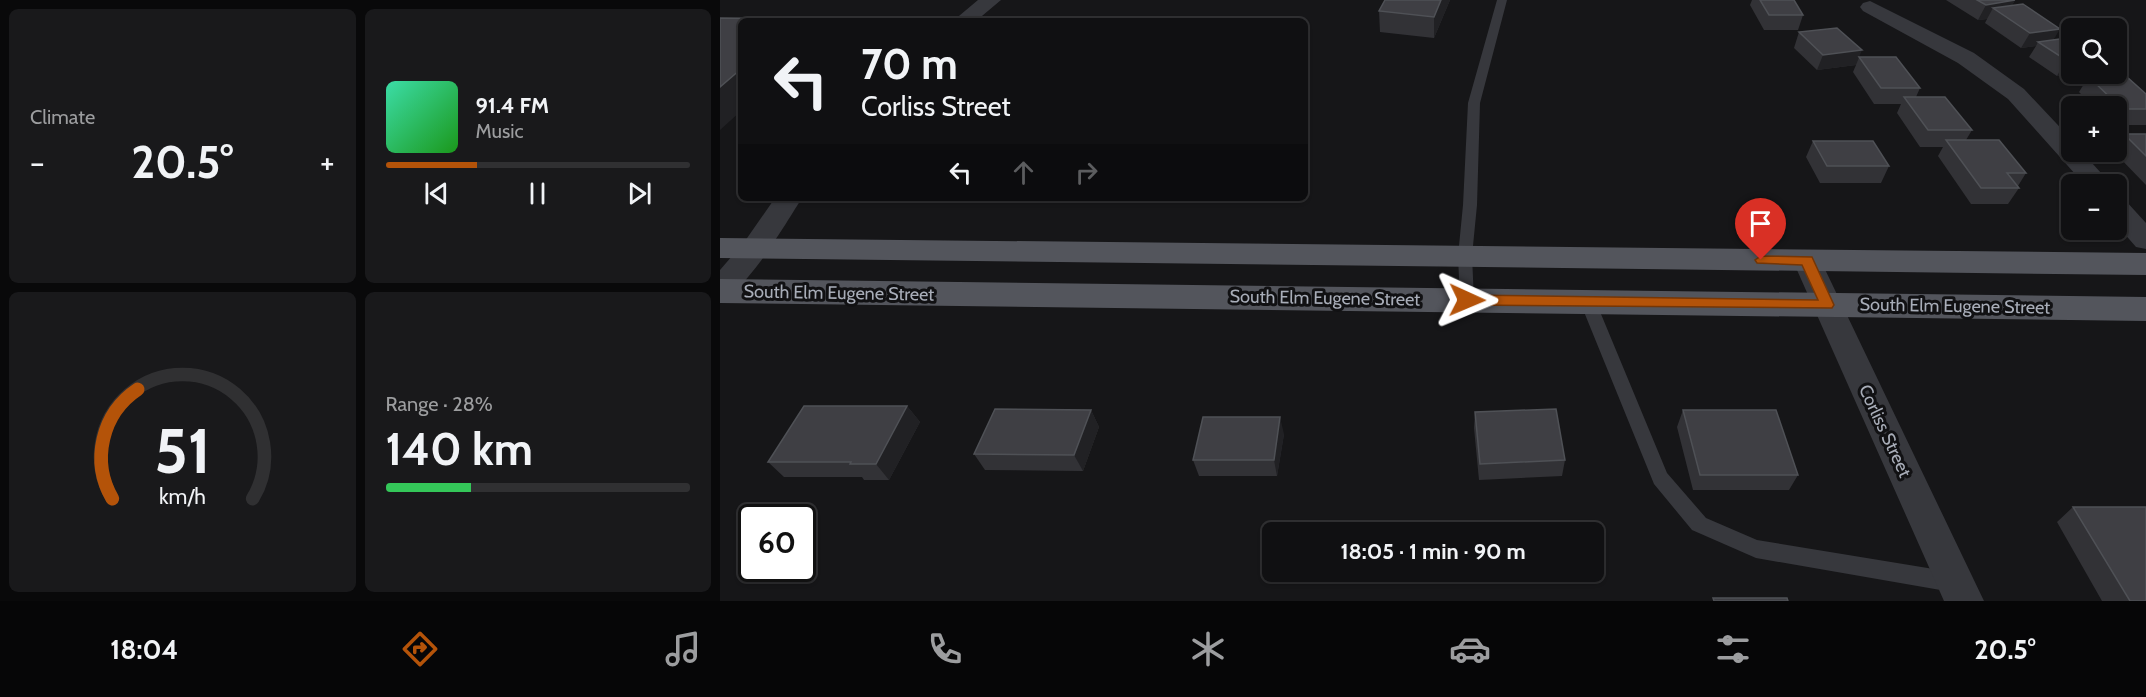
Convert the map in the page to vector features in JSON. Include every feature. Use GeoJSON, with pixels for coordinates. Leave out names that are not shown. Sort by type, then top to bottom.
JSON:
{"type":"FeatureCollection","features":[{"type":"Feature","properties":{"kind":"main road"},"geometry":{"type":"LineString","coordinates":[[720,248],[2146,264]]}},
{"type":"Feature","properties":{"kind":"main road","name":"South Elm Eugene Street"},"geometry":{"type":"LineString","coordinates":[[720,290],[2146,309]]}},
{"type":"Feature","properties":{"kind":"street"},"geometry":{"type":"LineString","coordinates":[[967,18],[991,0]]}},
{"type":"Feature","properties":{"kind":"street"},"geometry":{"type":"LineString","coordinates":[[1870,7],[1966,57],[2016,94],[2089,174]]}},
{"type":"Feature","properties":{"kind":"street"},"geometry":{"type":"LineString","coordinates":[[720,290],[755,248],[787,201]]}},
{"type":"Feature","properties":{"kind":"street"},"geometry":{"type":"LineString","coordinates":[[2127,218],[2146,240]]}},
{"type":"Feature","properties":{"kind":"street","name":"Corliss Street"},"geometry":{"type":"LineString","coordinates":[[1807,261],[1959,592]]}},
{"type":"Feature","properties":{"kind":"lane"},"geometry":{"type":"LineString","coordinates":[[1467,300],[1465,256],[1470,205],[1473,103],[1502,0]]}},
{"type":"Feature","properties":{"kind":"lane"},"geometry":{"type":"LineString","coordinates":[[1588,302],[1660,478],[1699,524],[1756,549],[1959,592]]}},
{"type":"Feature","properties":{"kind":"building"},"geometry":{"type":"Polygon","coordinates":[[[1385,0],[1441,0],[1434,17],[1379,11],[1385,0]]]}},
{"type":"Feature","properties":{"kind":"building"},"geometry":{"type":"Polygon","coordinates":[[[1760,0],[1794,0],[1803,15],[1769,15],[1760,0]]]}},
{"type":"Feature","properties":{"kind":"building"},"geometry":{"type":"Polygon","coordinates":[[[1977,0],[2015,0],[1986,5],[1977,0]]]}},
{"type":"Feature","properties":{"kind":"building"},"geometry":{"type":"Polygon","coordinates":[[[2023,4],[2060,29],[2030,33],[1993,8],[2023,4]]]}},
{"type":"Feature","properties":{"kind":"building"},"geometry":{"type":"Polygon","coordinates":[[[720,18],[738,18],[738,72],[720,87],[720,18]]]}},
{"type":"Feature","properties":{"kind":"building"},"geometry":{"type":"Polygon","coordinates":[[[1837,28],[1862,50],[1823,55],[1799,32],[1837,28]]]}},
{"type":"Feature","properties":{"kind":"building"},"geometry":{"type":"Polygon","coordinates":[[[2061,39],[2061,57],[2038,42],[2061,39]]]}},
{"type":"Feature","properties":{"kind":"building"},"geometry":{"type":"Polygon","coordinates":[[[1859,57],[1896,57],[1920,88],[1881,88],[1859,57]]]}},
{"type":"Feature","properties":{"kind":"building"},"geometry":{"type":"Polygon","coordinates":[[[2127,77],[2146,94],[2146,109],[2127,109],[2127,96],[2109,96],[2096,84],[2127,84],[2127,77]]]}},
{"type":"Feature","properties":{"kind":"building"},"geometry":{"type":"Polygon","coordinates":[[[1904,97],[1945,97],[1972,130],[1928,130],[1904,97]]]}},
{"type":"Feature","properties":{"kind":"building"},"geometry":{"type":"Polygon","coordinates":[[[2127,134],[2146,134],[2146,156],[2127,137],[2127,134]]]}},
{"type":"Feature","properties":{"kind":"building"},"geometry":{"type":"Polygon","coordinates":[[[1946,140],[1999,140],[2026,173],[2007,173],[2019,188],[1981,188],[1946,140]]]}},
{"type":"Feature","properties":{"kind":"building"},"geometry":{"type":"Polygon","coordinates":[[[1813,141],[1873,141],[1889,166],[1827,166],[1813,141]]]}},
{"type":"Feature","properties":{"kind":"building"},"geometry":{"type":"Polygon","coordinates":[[[804,406],[907,406],[876,464],[768,462],[804,406]]]}},
{"type":"Feature","properties":{"kind":"building"},"geometry":{"type":"Polygon","coordinates":[[[995,409],[1091,410],[1074,455],[974,454],[995,409]]]}},
{"type":"Feature","properties":{"kind":"building"},"geometry":{"type":"Polygon","coordinates":[[[1556,409],[1565,460],[1480,464],[1475,412],[1556,409]]]}},
{"type":"Feature","properties":{"kind":"building"},"geometry":{"type":"Polygon","coordinates":[[[1683,410],[1776,410],[1798,475],[1700,475],[1683,410]]]}},
{"type":"Feature","properties":{"kind":"building"},"geometry":{"type":"Polygon","coordinates":[[[1203,417],[1280,417],[1274,460],[1193,460],[1203,417]]]}},
{"type":"Feature","properties":{"kind":"building"},"geometry":{"type":"Polygon","coordinates":[[[2073,507],[2146,507],[2146,601],[2130,601],[2073,507]]]}},
{"type":"Feature","properties":{"kind":"building"},"geometry":{"type":"Polygon","coordinates":[[[1713,598],[1787,598],[1788,601],[1714,601],[1713,598]]]}},
{"type":"Feature","properties":{"kind":"route"},"geometry":{"type":"LineString","coordinates":[[1467,300],[1827,305],[1807,261],[1761,260]]}}]}
